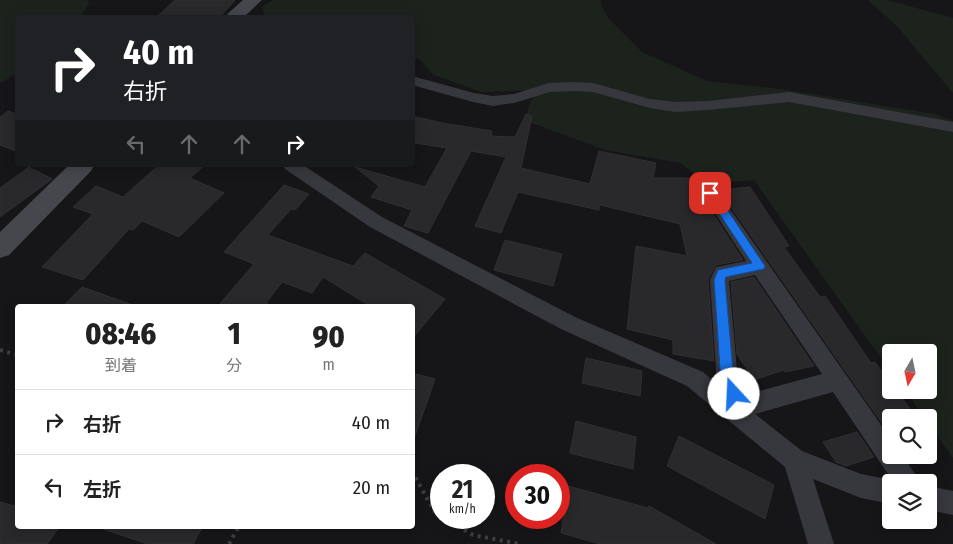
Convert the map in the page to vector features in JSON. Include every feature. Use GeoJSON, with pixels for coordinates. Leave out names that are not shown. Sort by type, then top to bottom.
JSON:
{"type":"FeatureCollection","features":[{"type":"Feature","properties":{"kind":"main road"},"geometry":{"type":"LineString","coordinates":[[0,248],[80,167]]}},
{"type":"Feature","properties":{"kind":"street"},"geometry":{"type":"LineString","coordinates":[[415,81],[492,101],[510,101],[549,88],[582,86],[602,89],[659,105],[688,107],[720,105],[763,97],[789,97],[953,127]]}},
{"type":"Feature","properties":{"kind":"street"},"geometry":{"type":"LineString","coordinates":[[294,167],[376,222],[568,323],[695,379],[739,408],[794,459],[861,486],[882,490]]}},
{"type":"Feature","properties":{"kind":"street"},"geometry":{"type":"LineString","coordinates":[[710,193],[902,474]]}},
{"type":"Feature","properties":{"kind":"street"},"geometry":{"type":"LineString","coordinates":[[739,408],[728,384],[719,280],[722,273],[760,266]]}},
{"type":"Feature","properties":{"kind":"street"},"geometry":{"type":"LineString","coordinates":[[739,408],[838,380]]}},
{"type":"Feature","properties":{"kind":"street"},"geometry":{"type":"LineString","coordinates":[[794,459],[804,485],[821,544]]}},
{"type":"Feature","properties":{"kind":"street"},"geometry":{"type":"LineString","coordinates":[[937,500],[953,503]]}},
{"type":"Feature","properties":{"kind":"path"},"geometry":{"type":"LineString","coordinates":[[0,350],[15,354]]}},
{"type":"Feature","properties":{"kind":"path"},"geometry":{"type":"LineString","coordinates":[[415,476],[430,503]]}},
{"type":"Feature","properties":{"kind":"path"},"geometry":{"type":"LineString","coordinates":[[229,544],[237,529]]}},
{"type":"Feature","properties":{"kind":"path"},"geometry":{"type":"LineString","coordinates":[[463,529],[473,535],[520,544]]}},
{"type":"Feature","properties":{"kind":"shaded area"},"geometry":{"type":"Polygon","coordinates":[[[0,0],[88,0],[89,4],[81,15],[15,15],[15,74],[0,83],[0,0]]]}},
{"type":"Feature","properties":{"kind":"shaded area"},"geometry":{"type":"Polygon","coordinates":[[[273,0],[602,0],[600,1],[608,18],[642,52],[707,81],[780,89],[934,114],[953,121],[953,458],[937,435],[937,409],[918,409],[911,399],[938,399],[938,344],[882,344],[882,359],[754,180],[706,184],[681,163],[605,150],[524,120],[535,90],[481,92],[434,75],[418,58],[415,59],[415,15],[264,15],[262,7],[273,0]]]}},
{"type":"Feature","properties":{"kind":"shaded area"},"geometry":{"type":"Polygon","coordinates":[[[868,0],[887,0],[953,18],[953,93],[897,26],[868,0]]]}},
{"type":"Feature","properties":{"kind":"building"},"geometry":{"type":"Polygon","coordinates":[[[175,0],[235,0],[222,15],[159,15],[175,0]]]}},
{"type":"Feature","properties":{"kind":"building"},"geometry":{"type":"Polygon","coordinates":[[[8,111],[15,114],[15,151],[0,145],[0,117],[8,111]]]}},
{"type":"Feature","properties":{"kind":"building"},"geometry":{"type":"Polygon","coordinates":[[[526,114],[532,116],[521,168],[590,184],[599,151],[656,163],[653,178],[695,178],[700,194],[743,260],[716,265],[708,279],[714,361],[673,354],[673,340],[627,329],[636,246],[687,256],[680,224],[600,205],[599,210],[518,192],[501,233],[475,226],[506,157],[471,151],[428,233],[404,226],[412,210],[371,197],[379,186],[355,167],[425,187],[447,148],[415,143],[415,117],[492,131],[491,136],[515,137],[526,114]]]}},
{"type":"Feature","properties":{"kind":"building"},"geometry":{"type":"Polygon","coordinates":[[[29,167],[52,179],[0,217],[0,188],[29,167]]]}},
{"type":"Feature","properties":{"kind":"building"},"geometry":{"type":"Polygon","coordinates":[[[157,167],[203,167],[190,178],[224,193],[179,237],[142,221],[133,230],[129,229],[83,280],[42,267],[93,214],[73,207],[96,186],[123,197],[157,167]]]}},
{"type":"Feature","properties":{"kind":"building"},"geometry":{"type":"Polygon","coordinates":[[[284,185],[309,194],[295,210],[291,209],[268,235],[353,266],[365,253],[445,299],[415,335],[415,304],[367,304],[323,277],[312,293],[282,282],[266,303],[268,304],[220,304],[254,264],[224,252],[284,185]]]}},
{"type":"Feature","properties":{"kind":"building"},"geometry":{"type":"Polygon","coordinates":[[[750,187],[789,246],[784,247],[820,297],[825,296],[871,363],[875,362],[882,372],[882,399],[903,399],[910,409],[882,409],[882,423],[719,190],[750,187]]]}},
{"type":"Feature","properties":{"kind":"building"},"geometry":{"type":"Polygon","coordinates":[[[505,240],[562,254],[553,286],[494,270],[505,240]]]}},
{"type":"Feature","properties":{"kind":"building"},"geometry":{"type":"Polygon","coordinates":[[[754,277],[814,366],[785,372],[784,370],[754,380],[737,354],[731,282],[754,277]]]}},
{"type":"Feature","properties":{"kind":"building"},"geometry":{"type":"Polygon","coordinates":[[[82,287],[130,304],[65,304],[82,287]]]}},
{"type":"Feature","properties":{"kind":"building"},"geometry":{"type":"Polygon","coordinates":[[[586,358],[642,371],[640,396],[582,383],[586,358]]]}},
{"type":"Feature","properties":{"kind":"building"},"geometry":{"type":"Polygon","coordinates":[[[415,374],[435,379],[415,436],[415,374]]]}},
{"type":"Feature","properties":{"kind":"building"},"geometry":{"type":"Polygon","coordinates":[[[576,421],[636,437],[633,469],[570,453],[576,421]]]}},
{"type":"Feature","properties":{"kind":"building"},"geometry":{"type":"Polygon","coordinates":[[[857,432],[874,457],[846,466],[836,462],[823,442],[857,432]]]}},
{"type":"Feature","properties":{"kind":"building"},"geometry":{"type":"Polygon","coordinates":[[[679,436],[774,485],[765,519],[667,466],[679,436]]]}},
{"type":"Feature","properties":{"kind":"building"},"geometry":{"type":"Polygon","coordinates":[[[570,487],[648,508],[649,506],[716,544],[600,544],[561,533],[562,529],[570,529],[570,487]]]}},
{"type":"Feature","properties":{"kind":"building"},"geometry":{"type":"Polygon","coordinates":[[[0,502],[15,506],[15,529],[58,529],[47,544],[0,544],[0,502]]]}},
{"type":"Feature","properties":{"kind":"building"},"geometry":{"type":"Polygon","coordinates":[[[103,529],[201,529],[193,544],[148,544],[103,529]]]}},
{"type":"Feature","properties":{"kind":"route"},"geometry":{"type":"LineString","coordinates":[[710,193],[760,266],[722,273],[719,280],[728,384],[734,394]]}}]}
